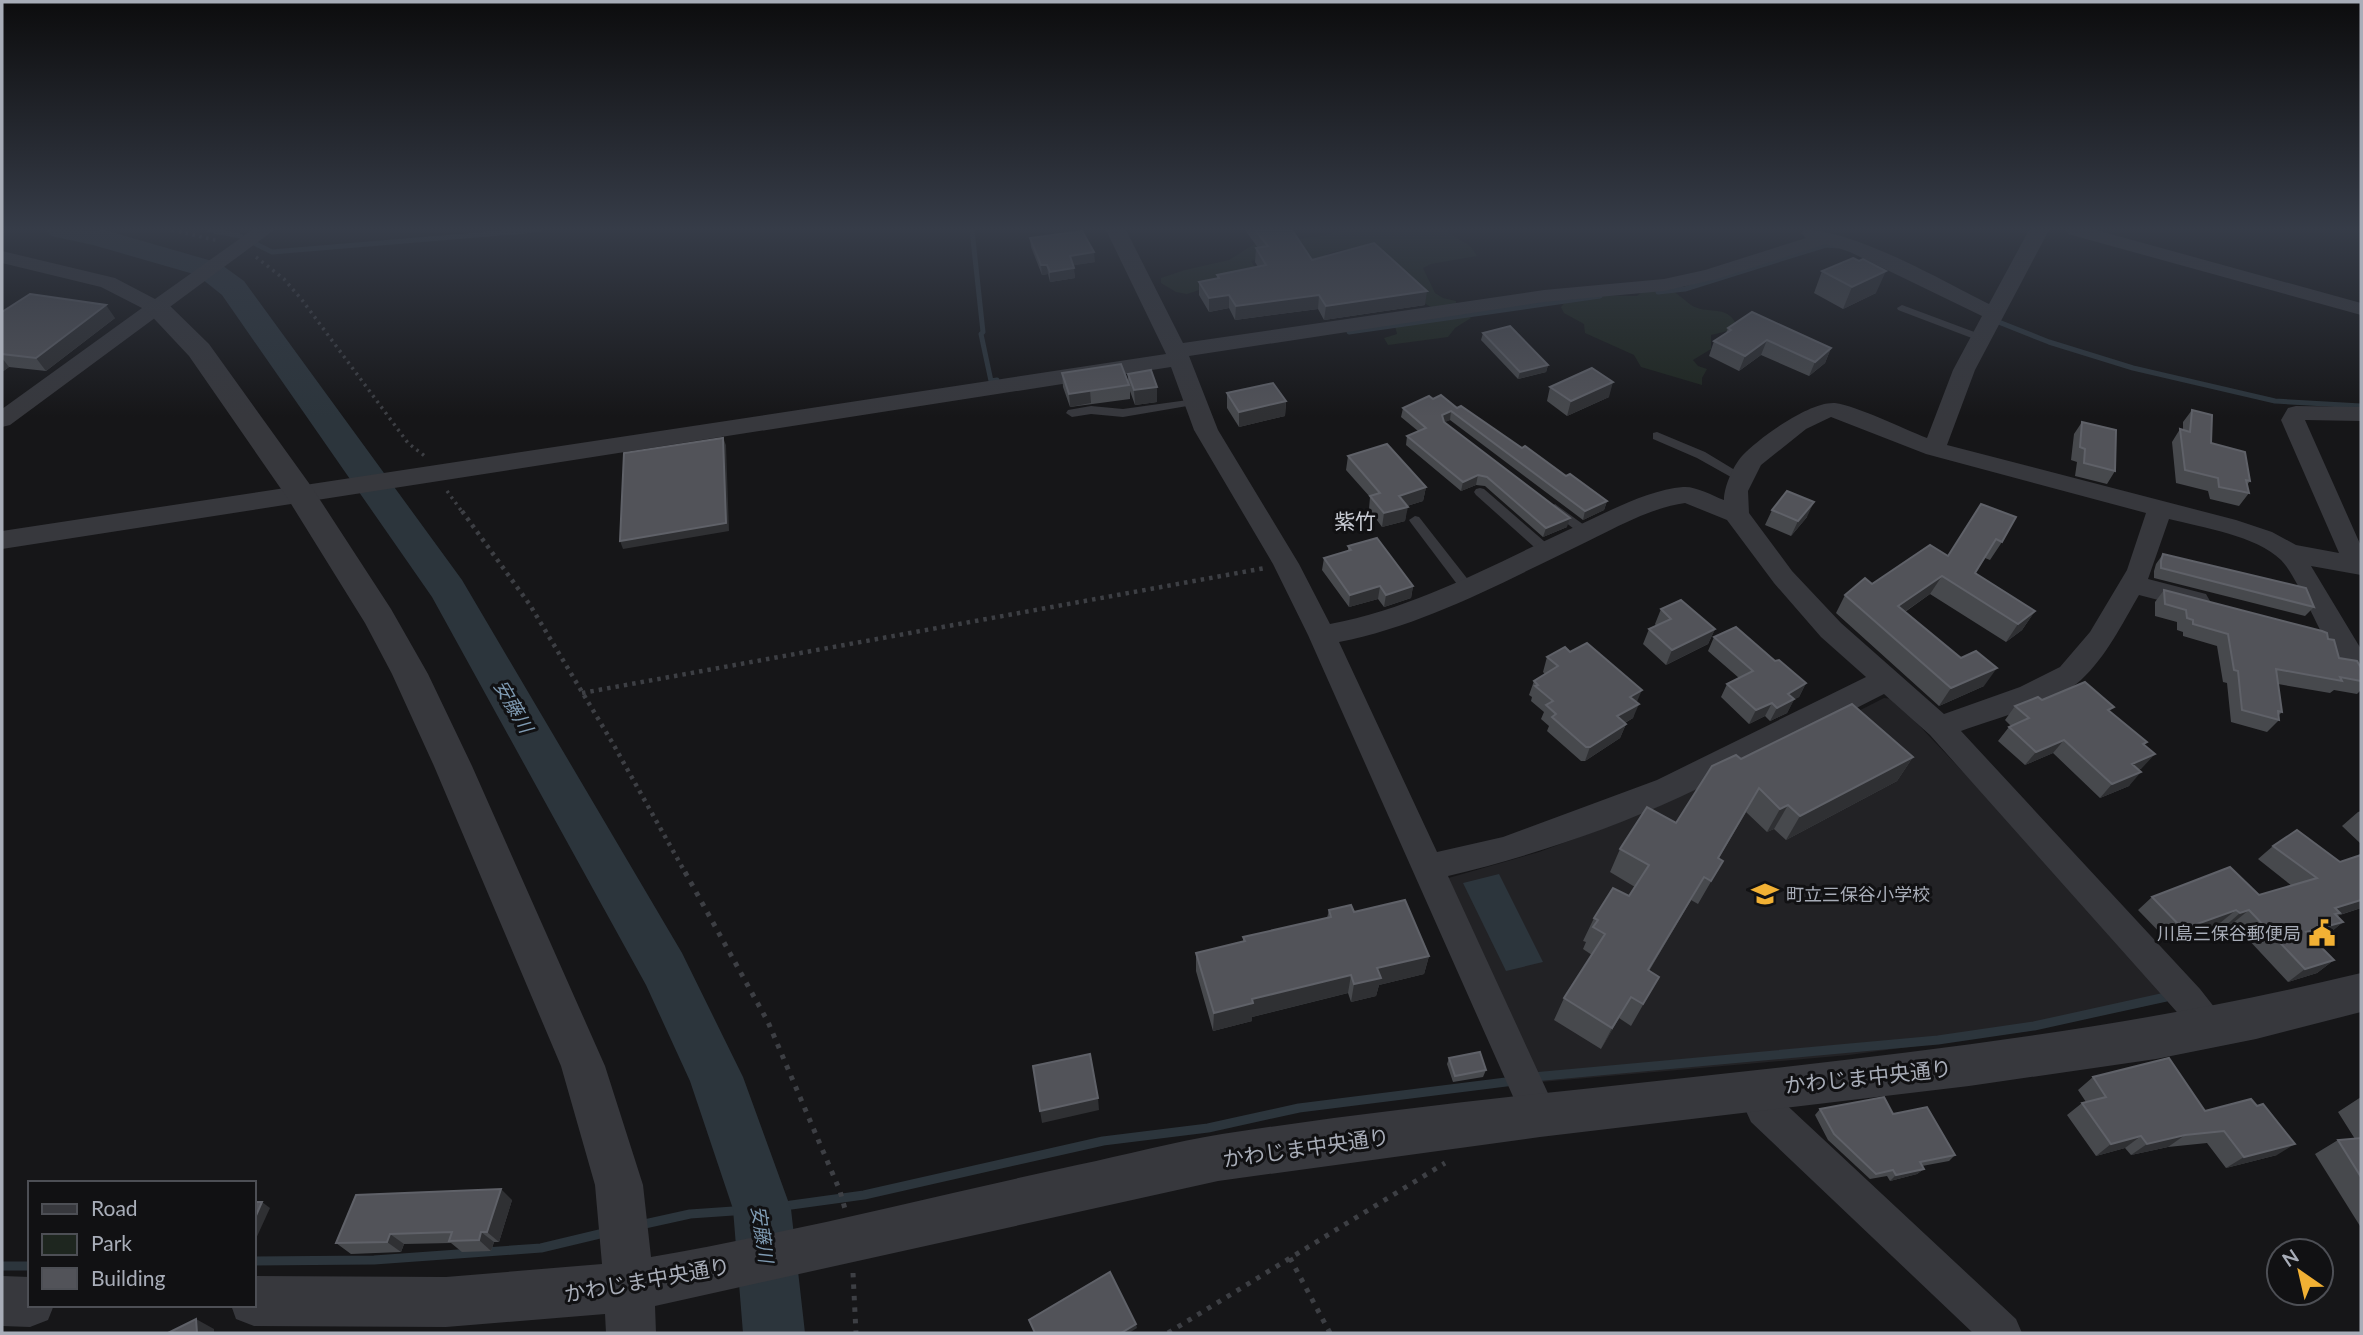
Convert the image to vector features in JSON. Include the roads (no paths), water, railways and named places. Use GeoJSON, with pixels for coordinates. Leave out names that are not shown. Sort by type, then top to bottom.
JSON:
{"type":"FeatureCollection","features":[{"type":"Feature","properties":{"kind":"street"},"geometry":{"type":"LineString","coordinates":[[146,292],[170,299],[199,351],[300,493],[379,618],[410,674],[453,766],[583,1066],[618,1185],[629,1285],[631,1333]]}},
{"type":"Feature","properties":{"kind":"street"},"geometry":{"type":"LineString","coordinates":[[2,420],[179,292]]}},
{"type":"Feature","properties":{"kind":"street"},"geometry":{"type":"LineString","coordinates":[[1146,292],[1176,355],[1206,430],[1286,564],[1322,635],[1540,1115]]}},
{"type":"Feature","properties":{"kind":"street"},"geometry":{"type":"LineString","coordinates":[[2,540],[1544,296],[1584,292]]}},
{"type":"Feature","properties":{"kind":"street"},"geometry":{"type":"LineString","coordinates":[[1949,292],[1994,314]]}},
{"type":"Feature","properties":{"kind":"street"},"geometry":{"type":"LineString","coordinates":[[1934,449],[1964,370],[2006,292]]}},
{"type":"Feature","properties":{"kind":"street"},"geometry":{"type":"LineString","coordinates":[[2301,292],[2361,309]]}},
{"type":"Feature","properties":{"kind":"street"},"geometry":{"type":"LineString","coordinates":[[1736,514],[1736,491],[1751,461],[1798,424],[1817,413],[1833,410],[1934,449],[2236,528],[2263,538],[2288,553],[2359,565]]}},
{"type":"Feature","properties":{"kind":"street"},"geometry":{"type":"LineString","coordinates":[[2359,565],[2293,420],[2296,413],[2361,414]]}},
{"type":"Feature","properties":{"kind":"street"},"geometry":{"type":"LineString","coordinates":[[1322,635],[1378,624],[1427,607],[1621,516],[1672,496],[1687,495],[1736,514],[1783,577],[1831,630],[1940,727],[2188,1000],[2210,1028]]}},
{"type":"Feature","properties":{"kind":"street"},"geometry":{"type":"LineString","coordinates":[[1940,727],[2029,695],[2070,674],[2100,639],[2133,584],[2160,509]]}},
{"type":"Feature","properties":{"kind":"street"},"geometry":{"type":"LineString","coordinates":[[2288,553],[2361,670]]}},
{"type":"Feature","properties":{"kind":"street"},"geometry":{"type":"LineString","coordinates":[[2133,584],[2223,608]]}},
{"type":"Feature","properties":{"kind":"street"},"geometry":{"type":"LineString","coordinates":[[2300,628],[2339,638]]}},
{"type":"Feature","properties":{"kind":"street"},"geometry":{"type":"LineString","coordinates":[[1427,868],[1503,850],[1574,826],[1668,789],[1886,680]]}},
{"type":"Feature","properties":{"kind":"street","name":"かわじま中央通り"},"geometry":{"type":"LineString","coordinates":[[256,1301],[445,1301],[559,1294],[629,1285],[700,1272],[1218,1158],[1540,1115],[1969,1065],[2156,1038],[2361,993]]}},
{"type":"Feature","properties":{"kind":"street"},"geometry":{"type":"LineString","coordinates":[[1754,1089],[1764,1109],[2002,1333]]}},
{"type":"Feature","properties":{"kind":"street"},"geometry":{"type":"LineString","coordinates":[[2,1301],[28,1301]]}},
{"type":"Feature","properties":{"kind":"lane"},"geometry":{"type":"LineString","coordinates":[[1902,308],[1981,338]]}},
{"type":"Feature","properties":{"kind":"lane"},"geometry":{"type":"LineString","coordinates":[[1072,413],[1091,410],[1123,413],[1195,402]]}},
{"type":"Feature","properties":{"kind":"lane"},"geometry":{"type":"LineString","coordinates":[[1657,436],[1701,455],[1742,478]]}},
{"type":"Feature","properties":{"kind":"lane"},"geometry":{"type":"LineString","coordinates":[[1480,492],[1547,551]]}},
{"type":"Feature","properties":{"kind":"lane"},"geometry":{"type":"LineString","coordinates":[[1544,500],[1587,533]]}},
{"type":"Feature","properties":{"kind":"lane"},"geometry":{"type":"LineString","coordinates":[[1415,520],[1468,589]]}},
{"type":"Feature","properties":{"kind":"waterway","name":"安藤川"},"geometry":{"type":"LineString","coordinates":[[236,292],[448,590],[664,969],[716,1077],[762,1209],[774,1333]]}},
{"type":"Feature","properties":{"kind":"waterway"},"geometry":{"type":"LineString","coordinates":[[979,292],[983,332],[981,334],[991,381],[997,380]]}},
{"type":"Feature","properties":{"kind":"waterway"},"geometry":{"type":"LineString","coordinates":[[1349,332],[1600,296]]}},
{"type":"Feature","properties":{"kind":"waterway"},"geometry":{"type":"LineString","coordinates":[[1991,319],[2049,342],[2133,368],[2275,401],[2361,406]]}},
{"type":"Feature","properties":{"kind":"waterway"},"geometry":{"type":"LineString","coordinates":[[1533,1077],[1938,1040],[2034,1026],[2166,997]]}},
{"type":"Feature","properties":{"kind":"waterway"},"geometry":{"type":"LineString","coordinates":[[640,1225],[690,1214],[762,1209],[864,1195],[1103,1141],[1208,1128],[1299,1108],[1514,1081]]}},
{"type":"Feature","properties":{"kind":"waterway"},"geometry":{"type":"LineString","coordinates":[[256,1261],[374,1260],[541,1248],[608,1232]]}},
{"type":"Feature","properties":{"kind":"waterway"},"geometry":{"type":"LineString","coordinates":[[2,1266],[28,1266]]}},
{"type":"Feature","properties":{"kind":"place","name":"町立三保谷小学校"},"geometry":{"type":"Point","coordinates":[1765,894]}},
{"type":"Feature","properties":{"kind":"place","name":"川島三保谷郵便局"},"geometry":{"type":"Point","coordinates":[2322,933]}},
{"type":"Feature","properties":{"kind":"district","name":"紫竹"},"geometry":{"type":"Point","coordinates":[1355,520]}}]}
